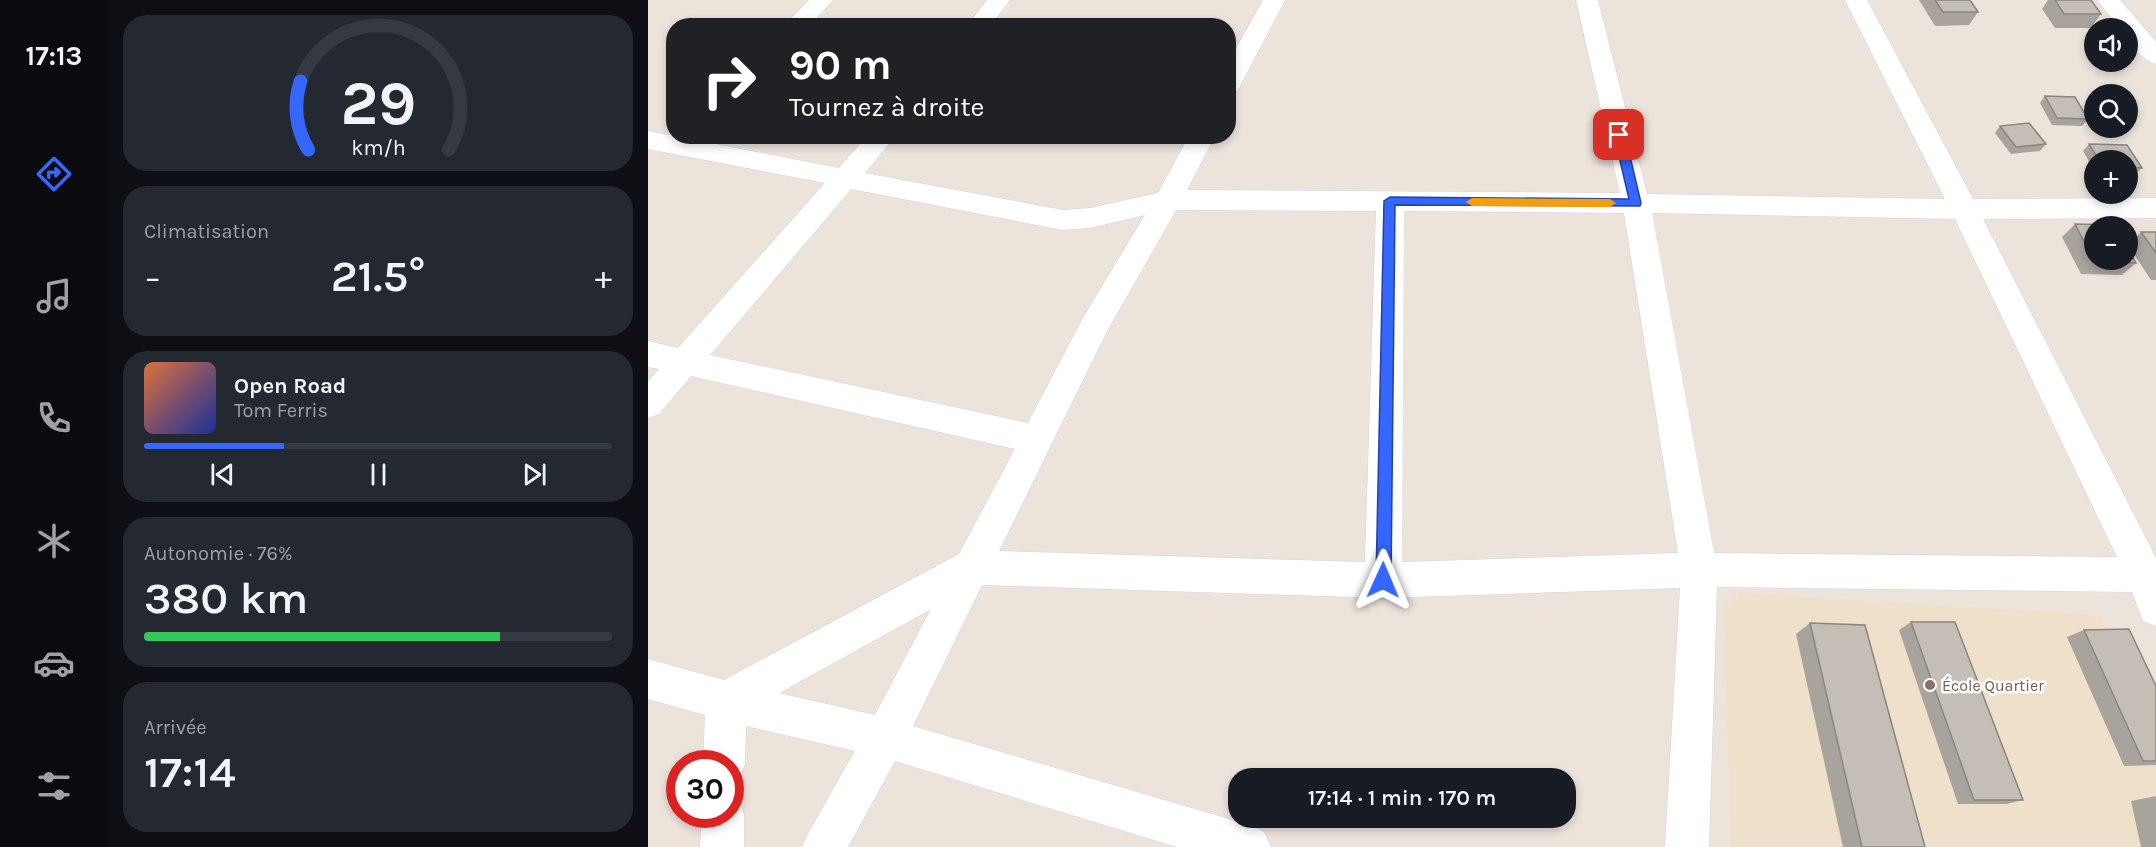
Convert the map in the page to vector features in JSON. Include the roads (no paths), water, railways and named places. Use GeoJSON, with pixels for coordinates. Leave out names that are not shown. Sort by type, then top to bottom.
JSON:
{"type":"FeatureCollection","features":[{"type":"Feature","properties":{"kind":"street"},"geometry":{"type":"LineString","coordinates":[[803,18],[822,0]]}},
{"type":"Feature","properties":{"kind":"street"},"geometry":{"type":"LineString","coordinates":[[984,18],[999,0]]}},
{"type":"Feature","properties":{"kind":"street"},"geometry":{"type":"LineString","coordinates":[[1236,71],[1274,0]]}},
{"type":"Feature","properties":{"kind":"street"},"geometry":{"type":"LineString","coordinates":[[1587,0],[1636,203],[1699,570],[1687,847]]}},
{"type":"Feature","properties":{"kind":"street"},"geometry":{"type":"LineString","coordinates":[[1856,0],[2150,575],[2156,608]]}},
{"type":"Feature","properties":{"kind":"street"},"geometry":{"type":"LineString","coordinates":[[2108,0],[2156,57]]}},
{"type":"Feature","properties":{"kind":"street"},"geometry":{"type":"LineString","coordinates":[[689,144],[845,178],[1063,220],[1090,218],[1168,200],[1636,203],[1964,209],[2156,208]]}},
{"type":"Feature","properties":{"kind":"street"},"geometry":{"type":"LineString","coordinates":[[648,404],[875,144]]}},
{"type":"Feature","properties":{"kind":"street"},"geometry":{"type":"LineString","coordinates":[[824,847],[885,738],[1094,326],[1168,200],[1198,144]]}},
{"type":"Feature","properties":{"kind":"street"},"geometry":{"type":"LineString","coordinates":[[1383,580],[1390,201]]}},
{"type":"Feature","properties":{"kind":"street"},"geometry":{"type":"LineString","coordinates":[[648,354],[1036,440]]}},
{"type":"Feature","properties":{"kind":"street"},"geometry":{"type":"LineString","coordinates":[[726,701],[971,567],[1383,580],[1699,570],[2150,575]]}},
{"type":"Feature","properties":{"kind":"street"},"geometry":{"type":"LineString","coordinates":[[648,679],[726,701],[885,738],[1250,847]]}},
{"type":"Feature","properties":{"kind":"street"},"geometry":{"type":"LineString","coordinates":[[724,750],[726,701]]}},
{"type":"Feature","properties":{"kind":"street"},"geometry":{"type":"LineString","coordinates":[[722,847],[723,828]]}},
{"type":"Feature","properties":{"kind":"place","name":"École Quartier"},"geometry":{"type":"Point","coordinates":[1930,685]}}]}
